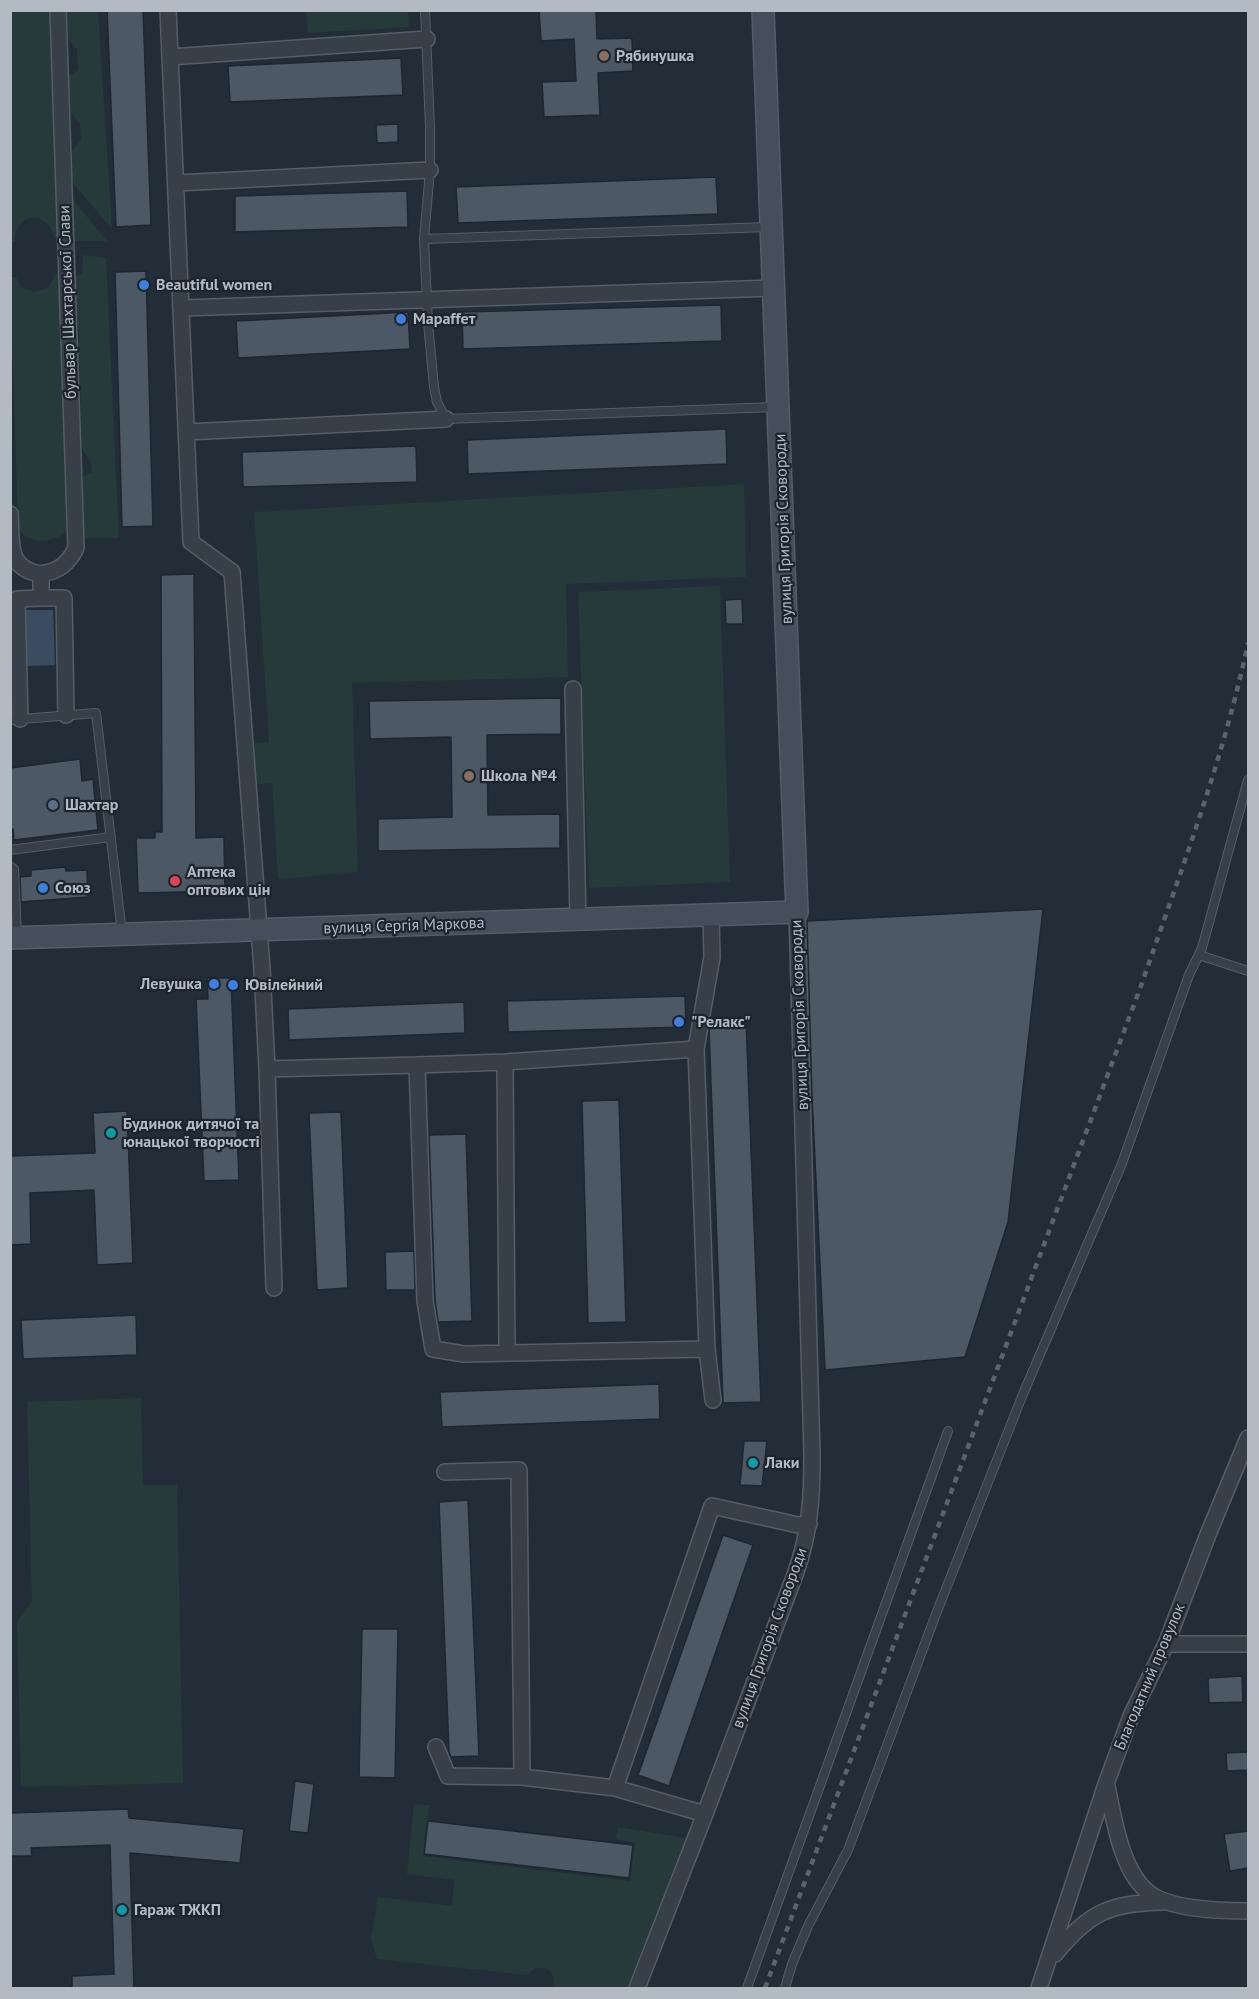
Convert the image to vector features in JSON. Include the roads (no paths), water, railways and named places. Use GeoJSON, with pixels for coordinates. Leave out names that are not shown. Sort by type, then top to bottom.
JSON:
{"type":"FeatureCollection","features":[{"type":"Feature","properties":{"kind":"street","name":"бульвар Шахтарської Слави"},"geometry":{"type":"LineString","coordinates":[[41,574],[53,572],[63,566],[76,548],[58,10]]}},
{"type":"Feature","properties":{"kind":"street"},"geometry":{"type":"LineString","coordinates":[[168,10],[191,542],[232,573],[267,1069],[274,1288]]}},
{"type":"Feature","properties":{"kind":"street","name":"вулиця Григорія Сковороди"},"geometry":{"type":"LineString","coordinates":[[637,1989],[796,1572],[809,1524],[812,1501],[797,912],[780,406],[763,10]]}},
{"type":"Feature","properties":{"kind":"street"},"geometry":{"type":"LineString","coordinates":[[170,57],[427,39]]}},
{"type":"Feature","properties":{"kind":"street"},"geometry":{"type":"LineString","coordinates":[[176,183],[430,170]]}},
{"type":"Feature","properties":{"kind":"street"},"geometry":{"type":"LineString","coordinates":[[182,308],[774,288]]}},
{"type":"Feature","properties":{"kind":"street"},"geometry":{"type":"LineString","coordinates":[[187,432],[446,419]]}},
{"type":"Feature","properties":{"kind":"street"},"geometry":{"type":"LineString","coordinates":[[10,514],[15,560],[31,573],[41,574],[41,598]]}},
{"type":"Feature","properties":{"kind":"street"},"geometry":{"type":"LineString","coordinates":[[15,719],[16,599],[64,598],[66,715]]}},
{"type":"Feature","properties":{"kind":"street"},"geometry":{"type":"LineString","coordinates":[[573,689],[578,920]]}},
{"type":"Feature","properties":{"kind":"street","name":"вулиця Сергія Маркова"},"geometry":{"type":"LineString","coordinates":[[14,938],[797,912]]}},
{"type":"Feature","properties":{"kind":"street"},"geometry":{"type":"LineString","coordinates":[[711,916],[712,957],[696,1049],[707,1349],[713,1400]]}},
{"type":"Feature","properties":{"kind":"street"},"geometry":{"type":"LineString","coordinates":[[267,1069],[505,1062],[696,1049]]}},
{"type":"Feature","properties":{"kind":"street"},"geometry":{"type":"LineString","coordinates":[[505,1062],[507,1353]]}},
{"type":"Feature","properties":{"kind":"street"},"geometry":{"type":"LineString","coordinates":[[417,1065],[425,1301],[433,1348],[464,1354],[707,1349]]}},
{"type":"Feature","properties":{"kind":"street","name":"Благодатний провулок"},"geometry":{"type":"LineString","coordinates":[[1040,1989],[1106,1784],[1131,1716],[1166,1644],[1248,1438]]}},
{"type":"Feature","properties":{"kind":"street"},"geometry":{"type":"LineString","coordinates":[[445,1472],[519,1470],[522,1777]]}},
{"type":"Feature","properties":{"kind":"street"},"geometry":{"type":"LineString","coordinates":[[615,1788],[712,1506],[798,1525],[809,1524]]}},
{"type":"Feature","properties":{"kind":"street"},"geometry":{"type":"LineString","coordinates":[[1166,1644],[1248,1644]]}},
{"type":"Feature","properties":{"kind":"street"},"geometry":{"type":"LineString","coordinates":[[436,1747],[448,1776],[522,1777],[615,1788],[705,1814]]}},
{"type":"Feature","properties":{"kind":"street"},"geometry":{"type":"LineString","coordinates":[[1106,1784],[1121,1846],[1134,1876],[1149,1893],[1166,1902]]}},
{"type":"Feature","properties":{"kind":"street"},"geometry":{"type":"LineString","coordinates":[[1050,1960],[1086,1921],[1103,1911],[1139,1903],[1166,1902],[1214,1911],[1248,1911]]}},
{"type":"Feature","properties":{"kind":"lane"},"geometry":{"type":"LineString","coordinates":[[425,10],[430,170],[424,240],[434,387],[437,402],[446,419],[757,409],[780,406]]}},
{"type":"Feature","properties":{"kind":"lane"},"geometry":{"type":"LineString","coordinates":[[424,240],[771,227]]}},
{"type":"Feature","properties":{"kind":"lane"},"geometry":{"type":"LineString","coordinates":[[15,719],[96,713],[122,935]]}},
{"type":"Feature","properties":{"kind":"lane"},"geometry":{"type":"LineString","coordinates":[[785,1989],[792,1964],[808,1926],[848,1850],[936,1614],[1023,1394],[1120,1166],[1189,975],[1202,948],[1248,780]]}},
{"type":"Feature","properties":{"kind":"lane"},"geometry":{"type":"LineString","coordinates":[[10,850],[111,837]]}},
{"type":"Feature","properties":{"kind":"lane"},"geometry":{"type":"LineString","coordinates":[[10,866],[14,869],[14,938]]}},
{"type":"Feature","properties":{"kind":"lane"},"geometry":{"type":"LineString","coordinates":[[1198,955],[1248,971]]}},
{"type":"Feature","properties":{"kind":"lane"},"geometry":{"type":"LineString","coordinates":[[747,1989],[948,1431]]}},
{"type":"Feature","properties":{"kind":"water"},"geometry":{"type":"Polygon","coordinates":[[[26,610],[53,610],[55,665],[27,666],[26,610]]]}},
{"type":"Feature","properties":{"kind":"railway"},"geometry":{"type":"LineString","coordinates":[[765,1988],[1141,986],[1213,774],[1248,643]]}},
{"type":"Feature","properties":{"kind":"place","name":"Рябинушка"},"geometry":{"type":"Point","coordinates":[604,56]}},
{"type":"Feature","properties":{"kind":"place","name":"Beautiful women"},"geometry":{"type":"Point","coordinates":[144,285]}},
{"type":"Feature","properties":{"kind":"place","name":"Мараffет"},"geometry":{"type":"Point","coordinates":[401,319]}},
{"type":"Feature","properties":{"kind":"place","name":"Школа №4"},"geometry":{"type":"Point","coordinates":[469,776]}},
{"type":"Feature","properties":{"kind":"place","name":"Шахтар"},"geometry":{"type":"Point","coordinates":[53,805]}},
{"type":"Feature","properties":{"kind":"place","name":"Аптека оптових цін"},"geometry":{"type":"Point","coordinates":[175,881]}},
{"type":"Feature","properties":{"kind":"place","name":"Союз"},"geometry":{"type":"Point","coordinates":[43,888]}},
{"type":"Feature","properties":{"kind":"place","name":"Левушка"},"geometry":{"type":"Point","coordinates":[214,984]}},
{"type":"Feature","properties":{"kind":"place","name":"Ювілейний"},"geometry":{"type":"Point","coordinates":[233,985]}},
{"type":"Feature","properties":{"kind":"place","name":"\"Релакс\""},"geometry":{"type":"Point","coordinates":[679,1022]}},
{"type":"Feature","properties":{"kind":"place","name":"Будинок дитячої та юнацької творчості"},"geometry":{"type":"Point","coordinates":[111,1133]}},
{"type":"Feature","properties":{"kind":"place","name":"Лаки"},"geometry":{"type":"Point","coordinates":[753,1463]}},
{"type":"Feature","properties":{"kind":"place","name":"Гараж ТЖКП"},"geometry":{"type":"Point","coordinates":[122,1910]}}]}
